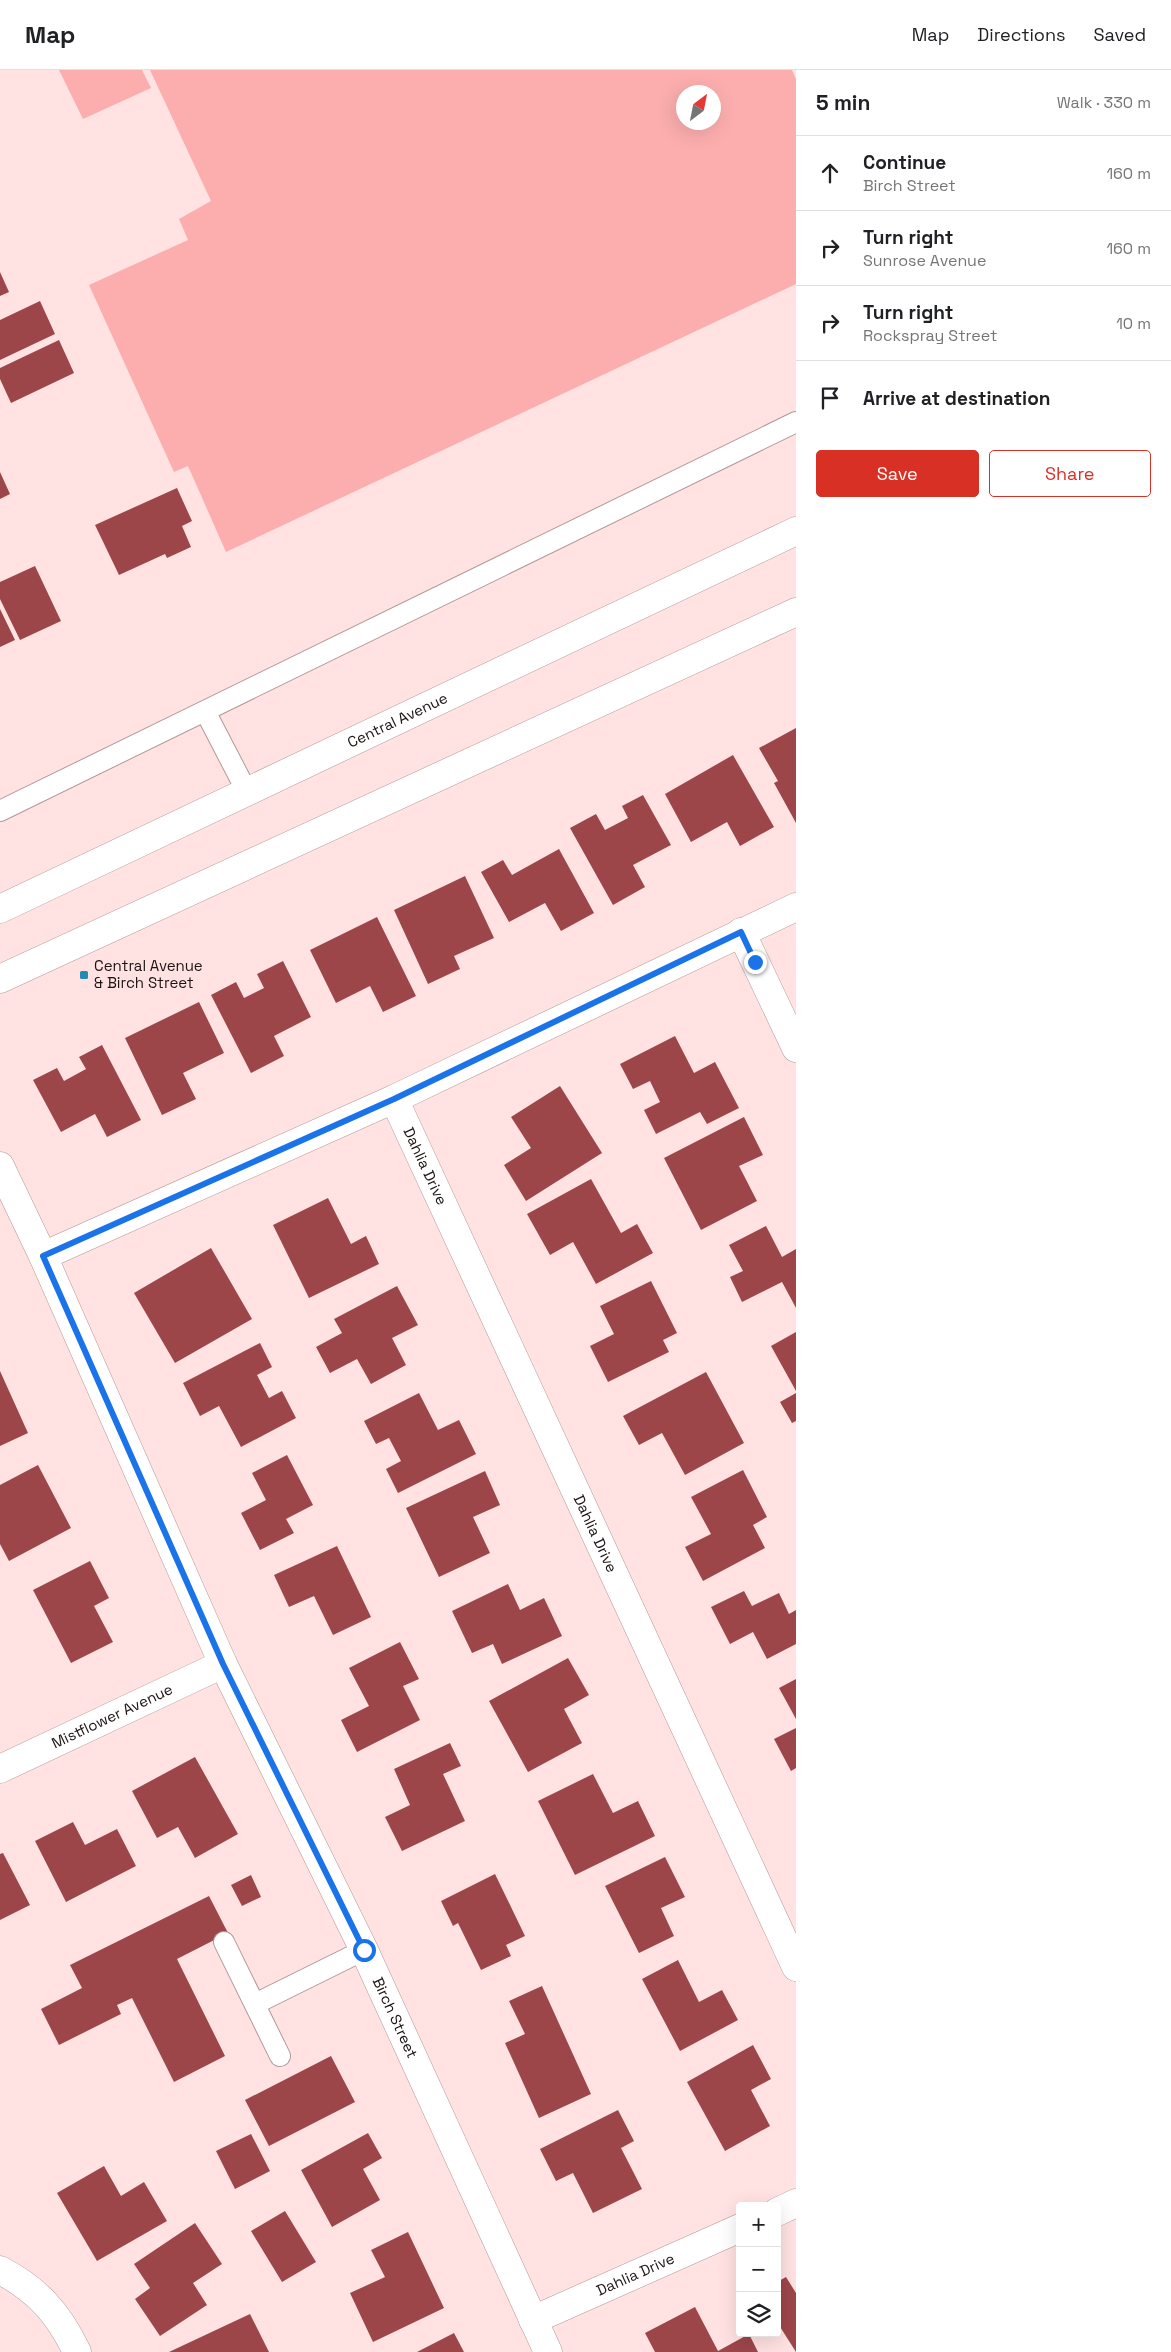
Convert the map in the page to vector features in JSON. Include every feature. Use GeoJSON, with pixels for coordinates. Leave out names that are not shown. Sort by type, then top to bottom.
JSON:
{"type":"FeatureCollection","features":[{"type":"Feature","properties":{"kind":"street","name":"Central Avenue"},"geometry":{"type":"LineString","coordinates":[[0,909],[796,531]]}},
{"type":"Feature","properties":{"kind":"street"},"geometry":{"type":"LineString","coordinates":[[0,979],[796,612]]}},
{"type":"Feature","properties":{"kind":"street"},"geometry":{"type":"LineString","coordinates":[[43,1256],[394,1099],[796,906]]}},
{"type":"Feature","properties":{"kind":"street"},"geometry":{"type":"LineString","coordinates":[[741,932],[796,1048]]}},
{"type":"Feature","properties":{"kind":"street","name":"Dahlia Drive"},"geometry":{"type":"LineString","coordinates":[[394,1099],[796,1967]]}},
{"type":"Feature","properties":{"kind":"street","name":"Birch Street"},"geometry":{"type":"LineString","coordinates":[[0,1166],[43,1256],[223,1664],[364,1950],[548,2352]]}},
{"type":"Feature","properties":{"kind":"street","name":"Mistflower Avenue"},"geometry":{"type":"LineString","coordinates":[[0,1769],[223,1664]]}},
{"type":"Feature","properties":{"kind":"street"},"geometry":{"type":"LineString","coordinates":[[781,2210],[796,2204]]}},
{"type":"Feature","properties":{"kind":"street","name":"Dahlia Drive"},"geometry":{"type":"LineString","coordinates":[[533,2320],[736,2230]]}},
{"type":"Feature","properties":{"kind":"street"},"geometry":{"type":"LineString","coordinates":[[0,2270],[20,2281],[48,2304],[77,2352]]}},
{"type":"Feature","properties":{"kind":"lane"},"geometry":{"type":"LineString","coordinates":[[0,810],[796,422]]}},
{"type":"Feature","properties":{"kind":"lane"},"geometry":{"type":"LineString","coordinates":[[204,711],[247,792]]}},
{"type":"Feature","properties":{"kind":"lane"},"geometry":{"type":"LineString","coordinates":[[224,1942],[280,2056]]}},
{"type":"Feature","properties":{"kind":"lane"},"geometry":{"type":"LineString","coordinates":[[255,2004],[364,1950]]}},
{"type":"Feature","properties":{"kind":"shaded area"},"geometry":{"type":"Polygon","coordinates":[[[59,70],[142,70],[151,88],[83,119],[59,70]]]}},
{"type":"Feature","properties":{"kind":"shaded area"},"geometry":{"type":"Polygon","coordinates":[[[150,70],[792,70],[796,79],[796,284],[226,552],[188,466],[174,472],[89,285],[188,240],[179,219],[211,201],[150,70]]]}},
{"type":"Feature","properties":{"kind":"building"},"geometry":{"type":"Polygon","coordinates":[[[0,272],[9,292],[0,296],[0,272]]]}},
{"type":"Feature","properties":{"kind":"building"},"geometry":{"type":"Polygon","coordinates":[[[40,301],[55,334],[0,360],[0,320],[40,301]]]}},
{"type":"Feature","properties":{"kind":"building"},"geometry":{"type":"Polygon","coordinates":[[[59,340],[74,373],[11,403],[0,379],[0,368],[59,340]]]}},
{"type":"Feature","properties":{"kind":"building"},"geometry":{"type":"Polygon","coordinates":[[[0,472],[10,494],[0,499],[0,472]]]}},
{"type":"Feature","properties":{"kind":"building"},"geometry":{"type":"Polygon","coordinates":[[[177,488],[192,521],[182,526],[191,547],[167,558],[165,554],[119,575],[95,525],[177,488]]]}},
{"type":"Feature","properties":{"kind":"building"},"geometry":{"type":"Polygon","coordinates":[[[35,566],[61,621],[20,640],[0,599],[0,582],[35,566]]]}},
{"type":"Feature","properties":{"kind":"building"},"geometry":{"type":"Polygon","coordinates":[[[0,609],[15,640],[0,647],[0,609]]]}},
{"type":"Feature","properties":{"kind":"building"},"geometry":{"type":"Polygon","coordinates":[[[796,728],[796,823],[774,783],[778,781],[759,748],[796,728]]]}},
{"type":"Feature","properties":{"kind":"building"},"geometry":{"type":"Polygon","coordinates":[[[733,755],[774,827],[740,846],[727,822],[691,842],[665,794],[733,755]]]}},
{"type":"Feature","properties":{"kind":"building"},"geometry":{"type":"Polygon","coordinates":[[[643,795],[671,845],[633,865],[645,887],[613,905],[570,828],[596,814],[605,830],[628,818],[622,806],[643,795]]]}},
{"type":"Feature","properties":{"kind":"building"},"geometry":{"type":"Polygon","coordinates":[[[559,849],[594,913],[561,931],[545,903],[509,922],[481,872],[503,860],[512,875],[559,849]]]}},
{"type":"Feature","properties":{"kind":"building"},"geometry":{"type":"Polygon","coordinates":[[[465,876],[494,938],[454,956],[460,969],[428,984],[394,910],[465,876]]]}},
{"type":"Feature","properties":{"kind":"building"},"geometry":{"type":"Polygon","coordinates":[[[377,917],[416,996],[383,1012],[370,986],[336,1003],[310,950],[377,917]]]}},
{"type":"Feature","properties":{"kind":"building"},"geometry":{"type":"Polygon","coordinates":[[[283,961],[311,1017],[274,1036],[284,1056],[251,1073],[211,995],[236,982],[244,998],[264,988],[257,974],[283,961]]]}},
{"type":"Feature","properties":{"kind":"building"},"geometry":{"type":"Polygon","coordinates":[[[199,1002],[224,1053],[183,1073],[196,1099],[162,1115],[125,1038],[199,1002]]]}},
{"type":"Feature","properties":{"kind":"building"},"geometry":{"type":"Polygon","coordinates":[[[675,1036],[694,1073],[715,1062],[739,1108],[707,1124],[700,1112],[656,1134],[644,1110],[660,1102],[650,1081],[633,1089],[620,1064],[675,1036]]]}},
{"type":"Feature","properties":{"kind":"building"},"geometry":{"type":"Polygon","coordinates":[[[102,1045],[141,1120],[107,1137],[95,1114],[61,1132],[33,1080],[57,1068],[64,1081],[86,1069],[79,1057],[102,1045]]]}},
{"type":"Feature","properties":{"kind":"building"},"geometry":{"type":"Polygon","coordinates":[[[560,1086],[602,1153],[526,1201],[504,1165],[531,1148],[511,1117],[560,1086]]]}},
{"type":"Feature","properties":{"kind":"building"},"geometry":{"type":"Polygon","coordinates":[[[744,1117],[763,1155],[739,1166],[757,1201],[701,1230],[664,1158],[744,1117]]]}},
{"type":"Feature","properties":{"kind":"building"},"geometry":{"type":"Polygon","coordinates":[[[591,1179],[621,1233],[637,1224],[653,1253],[596,1284],[573,1242],[550,1255],[527,1214],[591,1179]]]}},
{"type":"Feature","properties":{"kind":"building"},"geometry":{"type":"Polygon","coordinates":[[[328,1198],[351,1244],[366,1236],[379,1264],[309,1298],[273,1225],[328,1198]]]}},
{"type":"Feature","properties":{"kind":"building"},"geometry":{"type":"Polygon","coordinates":[[[766,1226],[782,1257],[796,1249],[796,1308],[782,1282],[742,1302],[730,1277],[743,1271],[729,1245],[766,1226]]]}},
{"type":"Feature","properties":{"kind":"building"},"geometry":{"type":"Polygon","coordinates":[[[211,1248],[252,1319],[175,1363],[134,1293],[211,1248]]]}},
{"type":"Feature","properties":{"kind":"building"},"geometry":{"type":"Polygon","coordinates":[[[651,1281],[677,1333],[663,1340],[669,1352],[608,1382],[590,1346],[614,1334],[600,1306],[651,1281]]]}},
{"type":"Feature","properties":{"kind":"building"},"geometry":{"type":"Polygon","coordinates":[[[397,1286],[418,1325],[392,1338],[406,1365],[371,1384],[357,1359],[330,1373],[316,1347],[342,1333],[334,1319],[397,1286]]]}},
{"type":"Feature","properties":{"kind":"building"},"geometry":{"type":"Polygon","coordinates":[[[796,1332],[796,1391],[771,1346],[796,1332]]]}},
{"type":"Feature","properties":{"kind":"building"},"geometry":{"type":"Polygon","coordinates":[[[260,1343],[272,1367],[257,1375],[269,1398],[282,1391],[296,1418],[241,1447],[219,1406],[200,1416],[183,1383],[260,1343]]]}},
{"type":"Feature","properties":{"kind":"building"},"geometry":{"type":"Polygon","coordinates":[[[0,1371],[28,1433],[0,1446],[0,1371]]]}},
{"type":"Feature","properties":{"kind":"building"},"geometry":{"type":"Polygon","coordinates":[[[706,1372],[744,1443],[685,1475],[662,1433],[639,1445],[623,1416],[706,1372]]]}},
{"type":"Feature","properties":{"kind":"building"},"geometry":{"type":"Polygon","coordinates":[[[419,1393],[438,1430],[459,1420],[476,1454],[398,1493],[386,1469],[401,1461],[389,1438],[376,1444],[364,1421],[419,1393]]]}},
{"type":"Feature","properties":{"kind":"building"},"geometry":{"type":"Polygon","coordinates":[[[796,1393],[796,1421],[792,1423],[780,1402],[796,1393]]]}},
{"type":"Feature","properties":{"kind":"building"},"geometry":{"type":"Polygon","coordinates":[[[287,1455],[313,1505],[286,1519],[294,1533],[260,1550],[241,1513],[266,1500],[252,1473],[287,1455]]]}},
{"type":"Feature","properties":{"kind":"building"},"geometry":{"type":"Polygon","coordinates":[[[38,1465],[71,1528],[9,1561],[0,1544],[0,1485],[38,1465]]]}},
{"type":"Feature","properties":{"kind":"building"},"geometry":{"type":"Polygon","coordinates":[[[743,1470],[767,1517],[753,1525],[765,1548],[703,1581],[685,1547],[711,1534],[691,1497],[743,1470]]]}},
{"type":"Feature","properties":{"kind":"building"},"geometry":{"type":"Polygon","coordinates":[[[485,1471],[500,1505],[473,1517],[490,1553],[439,1577],[406,1508],[485,1471]]]}},
{"type":"Feature","properties":{"kind":"building"},"geometry":{"type":"Polygon","coordinates":[[[337,1546],[371,1617],[333,1635],[314,1596],[289,1607],[274,1575],[337,1546]]]}},
{"type":"Feature","properties":{"kind":"building"},"geometry":{"type":"Polygon","coordinates":[[[90,1561],[109,1598],[94,1606],[113,1642],[71,1663],[33,1590],[90,1561]]]}},
{"type":"Feature","properties":{"kind":"building"},"geometry":{"type":"Polygon","coordinates":[[[508,1584],[520,1610],[544,1598],[562,1636],[502,1664],[493,1644],[472,1653],[452,1611],[508,1584]]]}},
{"type":"Feature","properties":{"kind":"building"},"geometry":{"type":"Polygon","coordinates":[[[744,1591],[752,1606],[779,1593],[789,1614],[796,1610],[796,1644],[767,1659],[753,1632],[730,1644],[711,1607],[744,1591]]]}},
{"type":"Feature","properties":{"kind":"building"},"geometry":{"type":"Polygon","coordinates":[[[400,1642],[419,1679],[403,1686],[420,1720],[357,1752],[341,1720],[369,1706],[349,1668],[400,1642]]]}},
{"type":"Feature","properties":{"kind":"building"},"geometry":{"type":"Polygon","coordinates":[[[568,1658],[589,1695],[564,1709],[582,1743],[528,1772],[489,1701],[568,1658]]]}},
{"type":"Feature","properties":{"kind":"building"},"geometry":{"type":"Polygon","coordinates":[[[796,1679],[796,1719],[779,1688],[796,1679]]]}},
{"type":"Feature","properties":{"kind":"building"},"geometry":{"type":"Polygon","coordinates":[[[796,1728],[796,1768],[791,1771],[774,1739],[796,1728]]]}},
{"type":"Feature","properties":{"kind":"building"},"geometry":{"type":"Polygon","coordinates":[[[450,1743],[461,1766],[443,1774],[465,1821],[402,1851],[385,1817],[410,1805],[394,1769],[450,1743]]]}},
{"type":"Feature","properties":{"kind":"building"},"geometry":{"type":"Polygon","coordinates":[[[195,1757],[238,1834],[195,1858],[178,1827],[157,1838],[132,1791],[195,1757]]]}},
{"type":"Feature","properties":{"kind":"building"},"geometry":{"type":"Polygon","coordinates":[[[593,1774],[613,1813],[638,1801],[655,1836],[575,1875],[538,1801],[593,1774]]]}},
{"type":"Feature","properties":{"kind":"building"},"geometry":{"type":"Polygon","coordinates":[[[73,1822],[85,1845],[117,1829],[136,1866],[66,1902],[35,1841],[73,1822]]]}},
{"type":"Feature","properties":{"kind":"building"},"geometry":{"type":"Polygon","coordinates":[[[3,1853],[30,1905],[0,1920],[0,1854],[3,1853]]]}},
{"type":"Feature","properties":{"kind":"building"},"geometry":{"type":"Polygon","coordinates":[[[665,1857],[685,1897],[661,1908],[674,1936],[639,1953],[605,1886],[665,1857]]]}},
{"type":"Feature","properties":{"kind":"building"},"geometry":{"type":"Polygon","coordinates":[[[495,1874],[525,1936],[506,1945],[511,1956],[481,1970],[458,1923],[453,1926],[441,1901],[495,1874]]]}},
{"type":"Feature","properties":{"kind":"building"},"geometry":{"type":"Polygon","coordinates":[[[251,1875],[261,1897],[242,1906],[231,1885],[251,1875]]]}},
{"type":"Feature","properties":{"kind":"building"},"geometry":{"type":"Polygon","coordinates":[[[209,1896],[228,1933],[177,1959],[225,2056],[174,2082],[132,1998],[117,2005],[121,2014],[59,2045],[41,2009],[82,1988],[70,1965],[209,1896]]]}},
{"type":"Feature","properties":{"kind":"building"},"geometry":{"type":"Polygon","coordinates":[[[678,1960],[699,2002],[722,1990],[738,2020],[680,2051],[642,1979],[678,1960]]]}},
{"type":"Feature","properties":{"kind":"building"},"geometry":{"type":"Polygon","coordinates":[[[542,1986],[591,2094],[539,2118],[505,2043],[525,2034],[509,2001],[542,1986]]]}},
{"type":"Feature","properties":{"kind":"building"},"geometry":{"type":"Polygon","coordinates":[[[753,2045],[771,2079],[751,2090],[770,2126],[725,2151],[687,2082],[753,2045]]]}},
{"type":"Feature","properties":{"kind":"building"},"geometry":{"type":"Polygon","coordinates":[[[331,2056],[355,2102],[269,2146],[245,2100],[331,2056]]]}},
{"type":"Feature","properties":{"kind":"building"},"geometry":{"type":"Polygon","coordinates":[[[618,2110],[634,2141],[621,2148],[642,2189],[593,2213],[573,2173],[556,2181],[540,2149],[618,2110]]]}},
{"type":"Feature","properties":{"kind":"building"},"geometry":{"type":"Polygon","coordinates":[[[368,2133],[382,2158],[363,2169],[380,2200],[332,2227],[301,2170],[368,2133]]]}},
{"type":"Feature","properties":{"kind":"building"},"geometry":{"type":"Polygon","coordinates":[[[251,2134],[270,2171],[235,2189],[216,2151],[251,2134]]]}},
{"type":"Feature","properties":{"kind":"building"},"geometry":{"type":"Polygon","coordinates":[[[104,2166],[121,2196],[144,2182],[167,2221],[97,2261],[57,2193],[104,2166]]]}},
{"type":"Feature","properties":{"kind":"building"},"geometry":{"type":"Polygon","coordinates":[[[285,2211],[316,2262],[282,2282],[251,2231],[285,2211]]]}},
{"type":"Feature","properties":{"kind":"building"},"geometry":{"type":"Polygon","coordinates":[[[195,2223],[222,2264],[193,2283],[207,2305],[160,2336],[135,2299],[150,2288],[134,2264],[195,2223]]]}},
{"type":"Feature","properties":{"kind":"building"},"geometry":{"type":"Polygon","coordinates":[[[408,2232],[444,2308],[373,2342],[350,2293],[385,2277],[371,2250],[408,2232]]]}},
{"type":"Feature","properties":{"kind":"building"},"geometry":{"type":"Polygon","coordinates":[[[786,2277],[796,2293],[796,2352],[781,2328],[781,2280],[786,2277]]]}},
{"type":"Feature","properties":{"kind":"building"},"geometry":{"type":"Polygon","coordinates":[[[695,2307],[718,2351],[744,2337],[750,2337],[758,2352],[655,2352],[645,2333],[695,2307]]]}},
{"type":"Feature","properties":{"kind":"building"},"geometry":{"type":"Polygon","coordinates":[[[250,2314],[269,2352],[169,2352],[250,2314]]]}},
{"type":"Feature","properties":{"kind":"building"},"geometry":{"type":"Polygon","coordinates":[[[454,2333],[464,2352],[417,2352],[454,2333]]]}},
{"type":"Feature","properties":{"kind":"place","name":"Central Avenue & Birch Street"},"geometry":{"type":"Point","coordinates":[84,975]}},
{"type":"Feature","properties":{"kind":"route"},"geometry":{"type":"LineString","coordinates":[[364,1950],[223,1664],[43,1256],[394,1099],[741,932],[755,962]]}}]}
